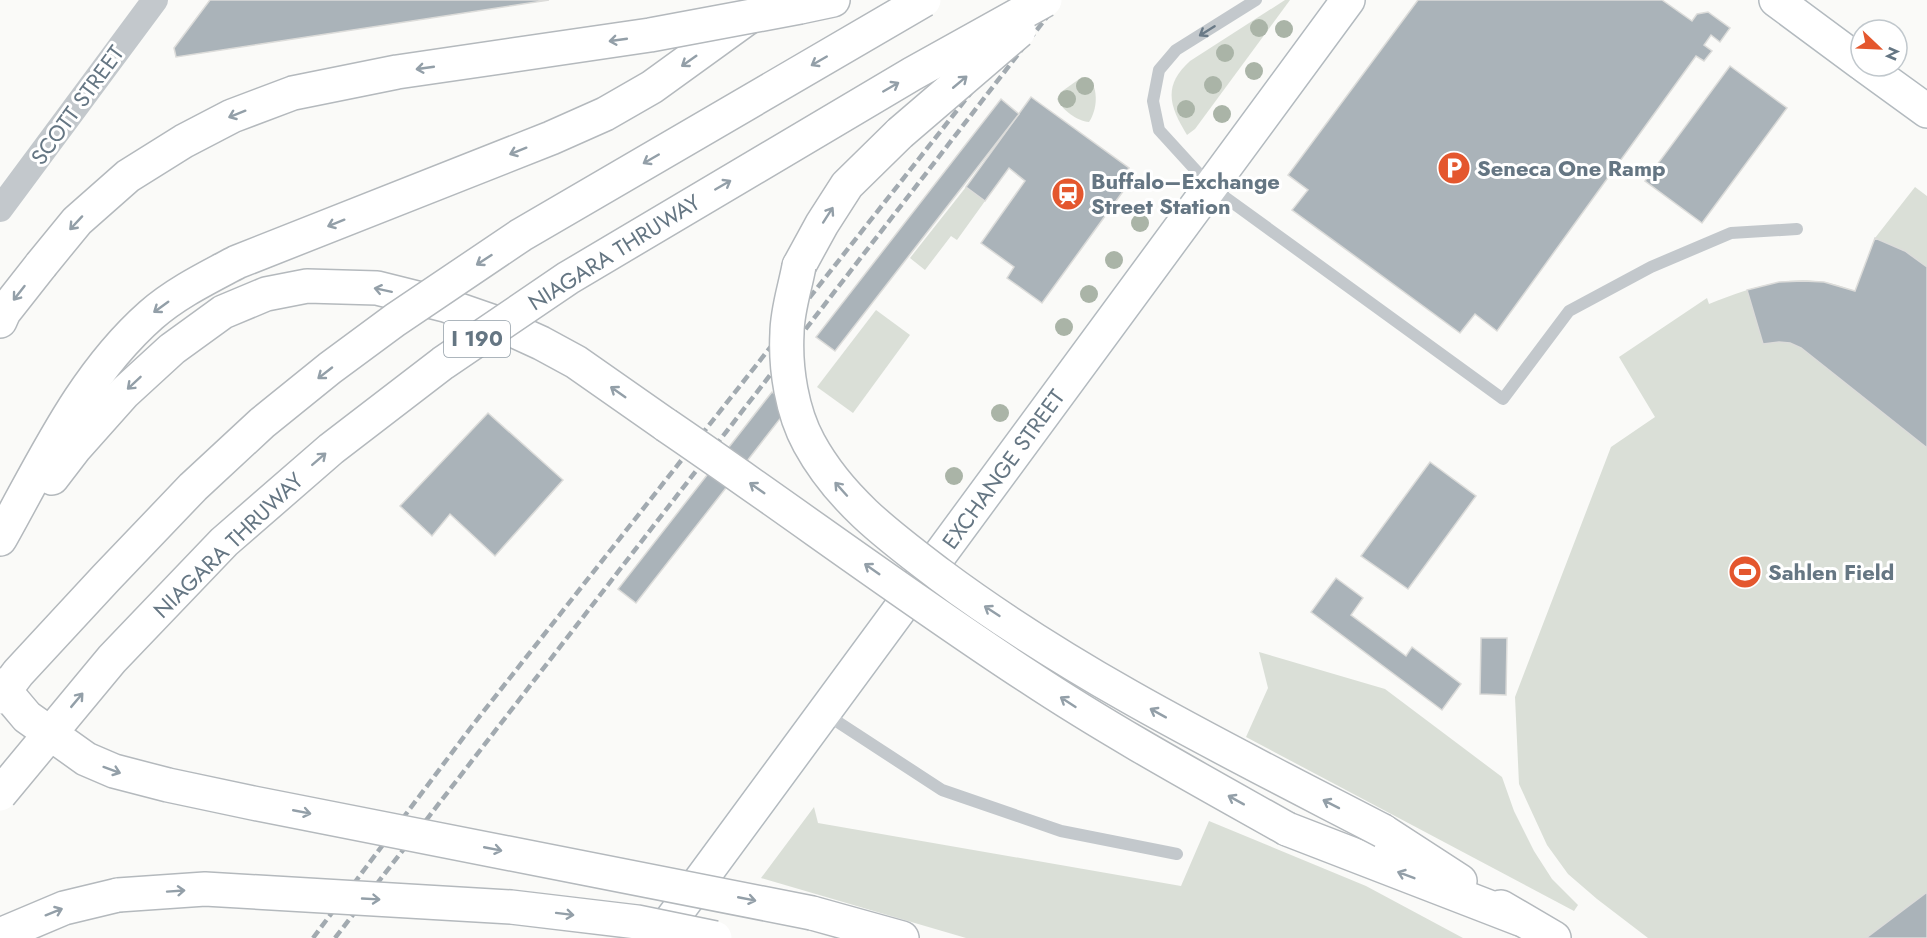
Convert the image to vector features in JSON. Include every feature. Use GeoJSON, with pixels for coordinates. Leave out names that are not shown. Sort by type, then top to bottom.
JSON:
{"type":"FeatureCollection","features":[{"type":"Feature","properties":{"kind":"main road"},"geometry":{"type":"LineString","coordinates":[[0,539],[53,442],[88,386],[120,346],[151,315],[187,288],[237,262],[551,138],[605,114],[652,87],[770,0]]}},
{"type":"Feature","properties":{"kind":"main road"},"geometry":{"type":"LineString","coordinates":[[0,321],[4,312],[77,221],[128,176],[184,141],[232,116],[293,93],[397,72],[650,35],[833,0]]}},
{"type":"Feature","properties":{"kind":"main road","name":"I 190"},"geometry":{"type":"LineString","coordinates":[[0,697],[18,673],[193,487],[262,423],[330,368],[405,313],[521,235],[924,0]]}},
{"type":"Feature","properties":{"kind":"main road","name":"NIAGARA THRUWAY"},"geometry":{"type":"LineString","coordinates":[[0,794],[112,659],[224,542],[330,449],[443,363],[568,278],[912,74],[1045,0]]}},
{"type":"Feature","properties":{"kind":"main road"},"geometry":{"type":"LineString","coordinates":[[1056,0],[900,133],[847,185],[822,224],[799,266],[786,332],[790,390],[808,442],[837,487],[884,532],[973,599],[1119,692],[1383,831],[1554,938]]}},
{"type":"Feature","properties":{"kind":"main road","name":"EXCHANGE STREET"},"geometry":{"type":"LineString","coordinates":[[658,938],[1348,0]]}},
{"type":"Feature","properties":{"kind":"main road"},"geometry":{"type":"LineString","coordinates":[[1776,0],[1849,54]]}},
{"type":"Feature","properties":{"kind":"main road"},"geometry":{"type":"LineString","coordinates":[[1882,78],[1927,111]]}},
{"type":"Feature","properties":{"kind":"main road"},"geometry":{"type":"LineString","coordinates":[[0,547],[75,448],[124,393],[172,349],[223,312],[266,294],[307,286],[377,288],[445,305],[497,323],[576,362],[1028,677],[1104,725],[1287,829],[1520,918]]}},
{"type":"Feature","properties":{"kind":"main road"},"geometry":{"type":"LineString","coordinates":[[0,685],[27,717],[86,759],[114,771],[242,801],[812,913],[902,938]]}},
{"type":"Feature","properties":{"kind":"main road"},"geometry":{"type":"LineString","coordinates":[[0,935],[64,908],[118,895],[205,889],[511,907],[637,922],[715,938]]}},
{"type":"Feature","properties":{"kind":"street","name":"SCOTT STREET"},"geometry":{"type":"LineString","coordinates":[[0,209],[155,0]]}},
{"type":"Feature","properties":{"kind":"lane"},"geometry":{"type":"LineString","coordinates":[[1256,0],[1176,50],[1159,70],[1153,101],[1159,130],[1211,187],[1503,399],[1569,311],[1651,267],[1731,233],[1797,229]]}},
{"type":"Feature","properties":{"kind":"lane"},"geometry":{"type":"LineString","coordinates":[[823,713],[942,790],[1061,831],[1177,854]]}},
{"type":"Feature","properties":{"kind":"shaded area"},"geometry":{"type":"Polygon","coordinates":[[[1285,0],[1290,0],[1195,129],[1187,135],[1176,115],[1172,97],[1175,79],[1181,70],[1190,61],[1285,0]]]}},
{"type":"Feature","properties":{"kind":"shaded area"},"geometry":{"type":"Polygon","coordinates":[[[1082,77],[1089,78],[1096,94],[1095,106],[1089,122],[1070,114],[1057,99],[1061,92],[1082,77]]]}},
{"type":"Feature","properties":{"kind":"shaded area"},"geometry":{"type":"Polygon","coordinates":[[[966,187],[985,201],[957,240],[951,236],[925,270],[910,258],[966,187]]]}},
{"type":"Feature","properties":{"kind":"shaded area","name":"Sahlen Field"},"geometry":{"type":"Polygon","coordinates":[[[1915,187],[1927,196],[1927,938],[1648,938],[1568,874],[1547,845],[1519,784],[1515,697],[1611,447],[1655,417],[1619,357],[1707,298],[1709,304],[1765,285],[1808,280],[1835,284],[1855,291],[1875,238],[1915,187]]]}},
{"type":"Feature","properties":{"kind":"shaded area"},"geometry":{"type":"Polygon","coordinates":[[[876,310],[910,335],[853,413],[817,387],[876,310]]]}},
{"type":"Feature","properties":{"kind":"shaded area"},"geometry":{"type":"Polygon","coordinates":[[[1259,652],[1385,689],[1502,777],[1514,811],[1534,851],[1552,879],[1578,905],[1574,911],[1246,737],[1268,688],[1259,652]]]}},
{"type":"Feature","properties":{"kind":"shaded area"},"geometry":{"type":"Polygon","coordinates":[[[814,807],[818,823],[1181,886],[1209,821],[1366,886],[1463,938],[966,938],[761,878],[814,807]]]}},
{"type":"Feature","properties":{"kind":"building"},"geometry":{"type":"Polygon","coordinates":[[[210,0],[549,0],[176,57],[174,48],[210,0]]]}},
{"type":"Feature","properties":{"kind":"building","name":"Seneca One Ramp"},"geometry":{"type":"Polygon","coordinates":[[[1418,0],[1662,0],[1692,21],[1697,14],[1708,12],[1730,28],[1720,42],[1711,35],[1704,45],[1712,51],[1704,61],[1696,56],[1497,331],[1475,314],[1460,333],[1292,210],[1308,190],[1288,175],[1418,0]]]}},
{"type":"Feature","properties":{"kind":"building"},"geometry":{"type":"Polygon","coordinates":[[[1730,66],[1787,108],[1702,223],[1645,181],[1730,66]]]}},
{"type":"Feature","properties":{"kind":"building","name":"Buffalo–Exchange Street Station"},"geometry":{"type":"Polygon","coordinates":[[[1031,97],[1129,168],[1122,177],[1129,183],[1042,303],[1007,278],[1014,267],[981,243],[1025,181],[1009,168],[985,201],[966,187],[1031,97]]]}},
{"type":"Feature","properties":{"kind":"building"},"geometry":{"type":"Polygon","coordinates":[[[1001,99],[1019,114],[835,351],[816,337],[1001,99]]]}},
{"type":"Feature","properties":{"kind":"building"},"geometry":{"type":"Polygon","coordinates":[[[1875,238],[1905,251],[1927,267],[1927,448],[1801,348],[1790,343],[1763,344],[1747,290],[1779,282],[1803,281],[1824,282],[1855,291],[1875,238]]]}},
{"type":"Feature","properties":{"kind":"building"},"geometry":{"type":"Polygon","coordinates":[[[772,392],[790,406],[636,603],[618,589],[772,392]]]}},
{"type":"Feature","properties":{"kind":"building"},"geometry":{"type":"Polygon","coordinates":[[[488,413],[563,480],[495,556],[450,514],[432,536],[400,506],[488,413]]]}},
{"type":"Feature","properties":{"kind":"building"},"geometry":{"type":"Polygon","coordinates":[[[1430,462],[1476,496],[1408,589],[1361,556],[1430,462]]]}},
{"type":"Feature","properties":{"kind":"building"},"geometry":{"type":"Polygon","coordinates":[[[1336,578],[1363,598],[1351,615],[1406,656],[1412,647],[1461,684],[1442,710],[1311,612],[1336,578]]]}},
{"type":"Feature","properties":{"kind":"building"},"geometry":{"type":"Polygon","coordinates":[[[1481,638],[1507,638],[1506,695],[1480,694],[1481,638]]]}},
{"type":"Feature","properties":{"kind":"building"},"geometry":{"type":"Polygon","coordinates":[[[1927,892],[1927,938],[1866,938],[1927,892]]]}},
{"type":"Feature","properties":{"kind":"railway"},"geometry":{"type":"LineString","coordinates":[[313,938],[472,726],[1044,0]]}},
{"type":"Feature","properties":{"kind":"railway"},"geometry":{"type":"LineString","coordinates":[[335,938],[1060,0]]}},
{"type":"Feature","properties":{"kind":"place","name":"Seneca One Ramp"},"geometry":{"type":"Point","coordinates":[1454,168]}},
{"type":"Feature","properties":{"kind":"place","name":"Buffalo–Exchange Street Station"},"geometry":{"type":"Point","coordinates":[1068,194]}},
{"type":"Feature","properties":{"kind":"place","name":"Sahlen Field"},"geometry":{"type":"Point","coordinates":[1745,572]}}]}
